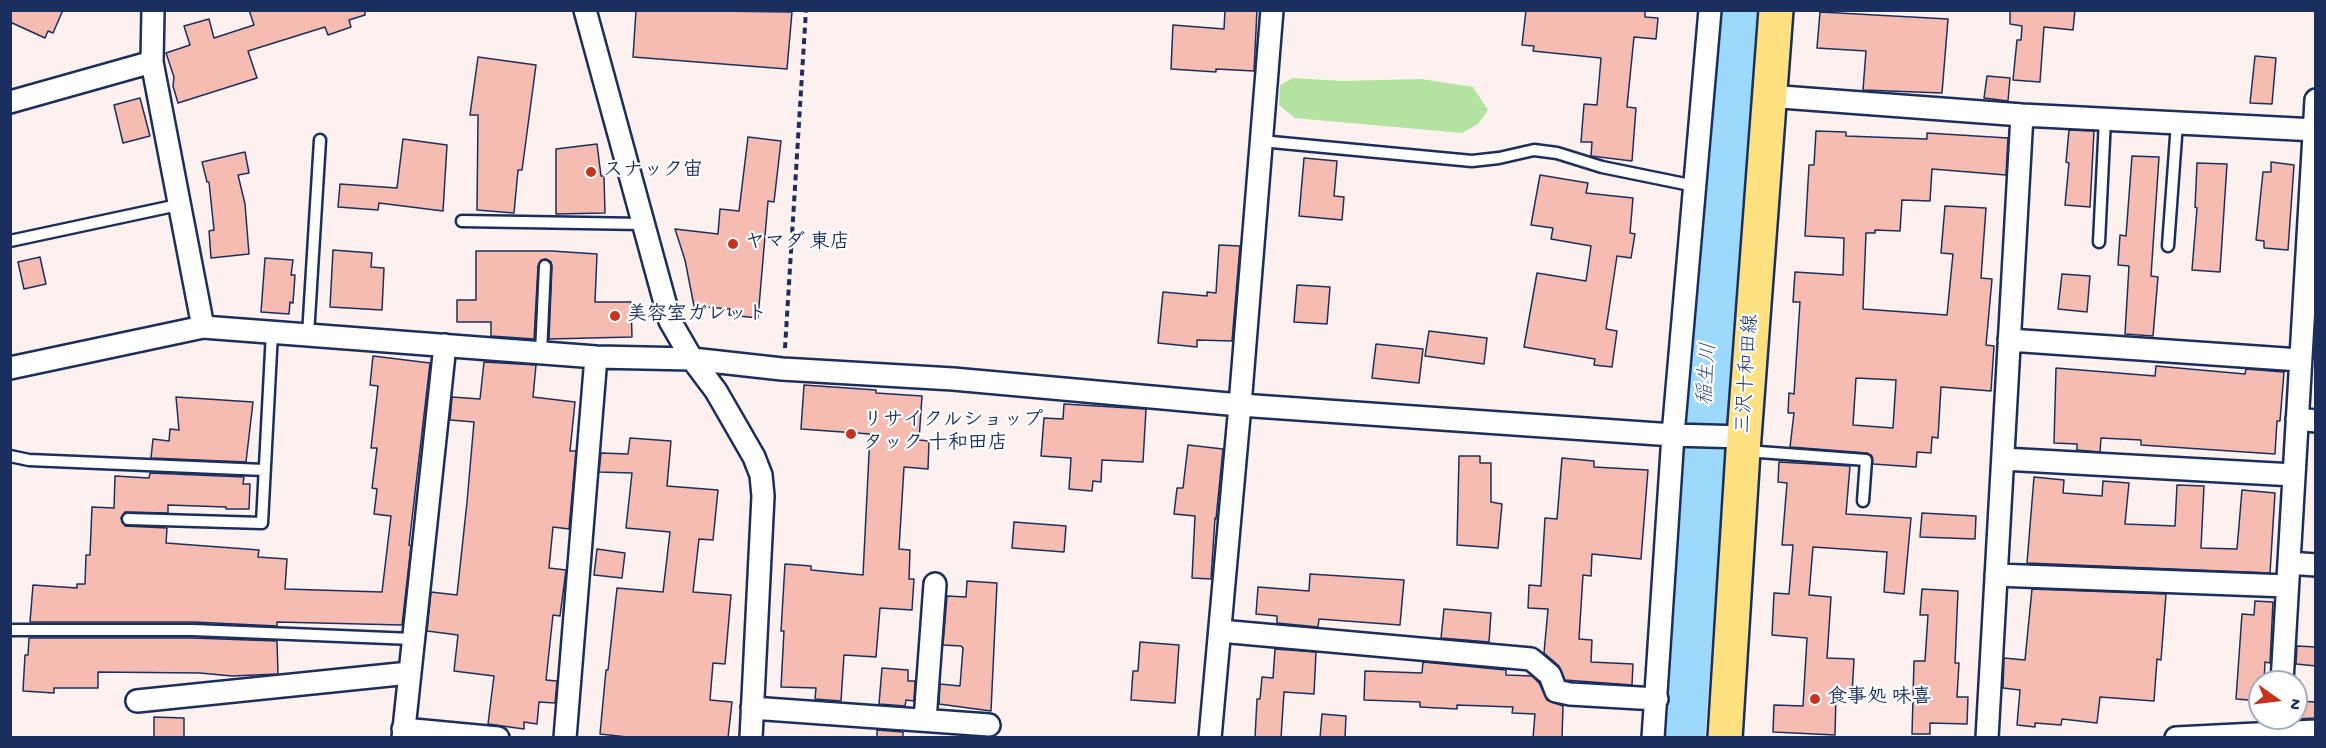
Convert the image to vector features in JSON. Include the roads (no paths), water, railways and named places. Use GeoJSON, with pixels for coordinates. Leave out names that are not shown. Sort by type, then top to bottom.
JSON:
{"type":"FeatureCollection","features":[{"type":"Feature","properties":{"kind":"main road","name":"三沢十和田線"},"geometry":{"type":"LineString","coordinates":[[1725,738],[1735,441],[1776,10]]}},
{"type":"Feature","properties":{"kind":"street"},"geometry":{"type":"LineString","coordinates":[[153,10],[152,62],[203,327]]}},
{"type":"Feature","properties":{"kind":"street"},"geometry":{"type":"LineString","coordinates":[[585,10],[670,321],[692,359],[716,391],[737,426],[761,475],[763,496],[751,738]]}},
{"type":"Feature","properties":{"kind":"street"},"geometry":{"type":"LineString","coordinates":[[1210,738],[1272,10]]}},
{"type":"Feature","properties":{"kind":"street"},"geometry":{"type":"LineString","coordinates":[[1653,738],[1710,10]]}},
{"type":"Feature","properties":{"kind":"street"},"geometry":{"type":"LineString","coordinates":[[10,102],[152,62]]}},
{"type":"Feature","properties":{"kind":"street"},"geometry":{"type":"LineString","coordinates":[[1768,96],[2022,115],[2315,130]]}},
{"type":"Feature","properties":{"kind":"street"},"geometry":{"type":"LineString","coordinates":[[2283,670],[2294,475],[2306,420],[2300,360],[2310,278],[2316,100]]}},
{"type":"Feature","properties":{"kind":"street"},"geometry":{"type":"LineString","coordinates":[[1987,738],[2022,115]]}},
{"type":"Feature","properties":{"kind":"street"},"geometry":{"type":"LineString","coordinates":[[10,368],[203,327],[596,357],[692,359],[782,369],[953,379],[1240,405],[1678,435],[1735,441]]}},
{"type":"Feature","properties":{"kind":"street"},"geometry":{"type":"LineString","coordinates":[[2009,340],[2300,360]]}},
{"type":"Feature","properties":{"kind":"street"},"geometry":{"type":"LineString","coordinates":[[445,345],[403,733],[498,738]]}},
{"type":"Feature","properties":{"kind":"street"},"geometry":{"type":"LineString","coordinates":[[565,738],[596,357]]}},
{"type":"Feature","properties":{"kind":"street"},"geometry":{"type":"LineString","coordinates":[[2003,459],[2294,475]]}},
{"type":"Feature","properties":{"kind":"street"},"geometry":{"type":"LineString","coordinates":[[2289,563],[2316,565]]}},
{"type":"Feature","properties":{"kind":"street"},"geometry":{"type":"LineString","coordinates":[[1996,575],[2287,586]]}},
{"type":"Feature","properties":{"kind":"street"},"geometry":{"type":"LineString","coordinates":[[925,720],[935,584]]}},
{"type":"Feature","properties":{"kind":"street"},"geometry":{"type":"LineString","coordinates":[[1220,631],[1531,659],[1550,675],[1556,691],[1570,694],[1657,699]]}},
{"type":"Feature","properties":{"kind":"street"},"geometry":{"type":"LineString","coordinates":[[137,700],[409,673]]}},
{"type":"Feature","properties":{"kind":"street"},"geometry":{"type":"LineString","coordinates":[[752,708],[989,725]]}},
{"type":"Feature","properties":{"kind":"street"},"geometry":{"type":"LineString","coordinates":[[2176,738],[2268,730]]}},
{"type":"Feature","properties":{"kind":"street"},"geometry":{"type":"LineString","coordinates":[[2298,730],[2316,731]]}},
{"type":"Feature","properties":{"kind":"lane"},"geometry":{"type":"LineString","coordinates":[[2099,242],[2105,119]]}},
{"type":"Feature","properties":{"kind":"lane"},"geometry":{"type":"LineString","coordinates":[[2168,246],[2177,123]]}},
{"type":"Feature","properties":{"kind":"lane"},"geometry":{"type":"LineString","coordinates":[[308,335],[320,140]]}},
{"type":"Feature","properties":{"kind":"lane"},"geometry":{"type":"LineString","coordinates":[[1261,141],[1472,161],[1534,150],[1557,153],[1602,167],[1695,186]]}},
{"type":"Feature","properties":{"kind":"lane"},"geometry":{"type":"LineString","coordinates":[[10,241],[178,205]]}},
{"type":"Feature","properties":{"kind":"lane"},"geometry":{"type":"LineString","coordinates":[[462,221],[643,224]]}},
{"type":"Feature","properties":{"kind":"lane"},"geometry":{"type":"LineString","coordinates":[[541,352],[545,266]]}},
{"type":"Feature","properties":{"kind":"lane"},"geometry":{"type":"LineString","coordinates":[[128,519],[262,523],[272,332]]}},
{"type":"Feature","properties":{"kind":"lane"},"geometry":{"type":"LineString","coordinates":[[1735,441],[1866,460],[1863,501]]}},
{"type":"Feature","properties":{"kind":"lane"},"geometry":{"type":"LineString","coordinates":[[10,456],[29,460],[264,470]]}},
{"type":"Feature","properties":{"kind":"lane"},"geometry":{"type":"LineString","coordinates":[[10,630],[193,630],[413,639]]}},
{"type":"Feature","properties":{"kind":"waterway","name":"稲生川"},"geometry":{"type":"LineString","coordinates":[[1683,738],[1735,10]]}},
{"type":"Feature","properties":{"kind":"place","name":"スナック宙"},"geometry":{"type":"Point","coordinates":[591,172]}},
{"type":"Feature","properties":{"kind":"place","name":"ヤマダ 東店"},"geometry":{"type":"Point","coordinates":[733,244]}},
{"type":"Feature","properties":{"kind":"place","name":"美容室ガレット"},"geometry":{"type":"Point","coordinates":[615,316]}},
{"type":"Feature","properties":{"kind":"place","name":"リサイクルショップ タック 十和田店"},"geometry":{"type":"Point","coordinates":[851,434]}},
{"type":"Feature","properties":{"kind":"place","name":"食事処 味喜"},"geometry":{"type":"Point","coordinates":[1815,699]}}]}
